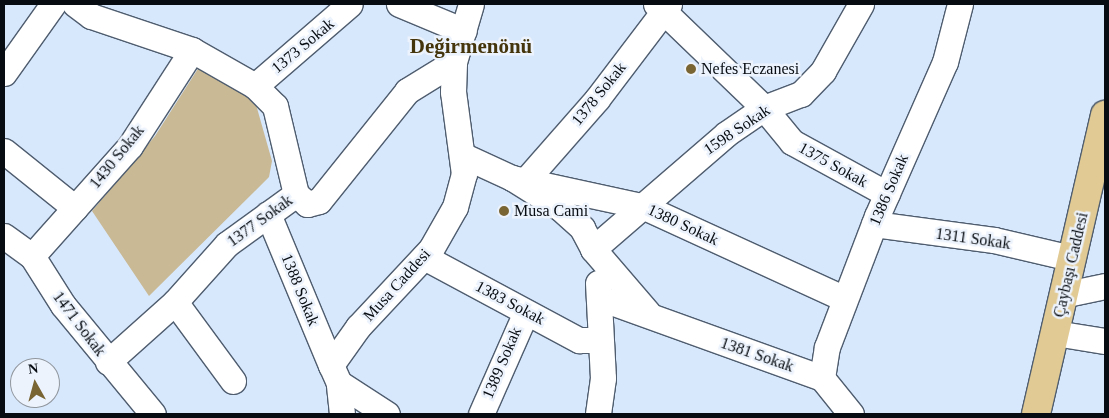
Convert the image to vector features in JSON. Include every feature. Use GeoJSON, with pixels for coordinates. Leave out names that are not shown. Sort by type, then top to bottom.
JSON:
{"type":"FeatureCollection","features":[{"type":"Feature","properties":{"kind":"main road","name":"Çaybaşı Caddesi"},"geometry":{"type":"LineString","coordinates":[[1036,414],[1105,115]]}},
{"type":"Feature","properties":{"kind":"street"},"geometry":{"type":"LineString","coordinates":[[4,73],[53,4]]}},
{"type":"Feature","properties":{"kind":"street","name":"1373 Sokak"},"geometry":{"type":"LineString","coordinates":[[255,86],[350,4]]}},
{"type":"Feature","properties":{"kind":"street"},"geometry":{"type":"LineString","coordinates":[[399,4],[464,31]]}},
{"type":"Feature","properties":{"kind":"street","name":"Musa Caddesi"},"geometry":{"type":"LineString","coordinates":[[335,374],[358,327],[424,257],[455,207],[464,174],[453,92],[454,62],[471,4]]}},
{"type":"Feature","properties":{"kind":"street","name":"1598 Sokak"},"geometry":{"type":"LineString","coordinates":[[593,249],[642,206],[764,108],[802,94],[823,71],[861,4]]}},
{"type":"Feature","properties":{"kind":"street","name":"1386 Sokak"},"geometry":{"type":"LineString","coordinates":[[822,378],[827,347],[874,224],[945,62],[960,4]]}},
{"type":"Feature","properties":{"kind":"street","name":"1375 Sokak"},"geometry":{"type":"LineString","coordinates":[[663,6],[764,108],[792,142],[887,194]]}},
{"type":"Feature","properties":{"kind":"street","name":"1378 Sokak"},"geometry":{"type":"LineString","coordinates":[[518,180],[597,99],[663,6]]}},
{"type":"Feature","properties":{"kind":"street"},"geometry":{"type":"LineString","coordinates":[[89,8],[192,50],[255,86],[275,106],[296,194]]}},
{"type":"Feature","properties":{"kind":"street","name":"1430 Sokak"},"geometry":{"type":"LineString","coordinates":[[32,256],[130,146],[192,50]]}},
{"type":"Feature","properties":{"kind":"street","name":"1377 Sokak"},"geometry":{"type":"LineString","coordinates":[[108,362],[175,302],[227,244],[296,194],[308,204],[319,201],[407,91],[454,62]]}},
{"type":"Feature","properties":{"kind":"street"},"geometry":{"type":"LineString","coordinates":[[4,150],[75,208]]}},
{"type":"Feature","properties":{"kind":"street","name":"1380 Sokak"},"geometry":{"type":"LineString","coordinates":[[462,155],[518,180],[560,208],[582,228],[593,249]]}},
{"type":"Feature","properties":{"kind":"street","name":"1380 Sokak"},"geometry":{"type":"LineString","coordinates":[[518,180],[642,206],[845,299]]}},
{"type":"Feature","properties":{"kind":"street","name":"1388 Sokak"},"geometry":{"type":"LineString","coordinates":[[268,214],[335,374]]}},
{"type":"Feature","properties":{"kind":"street","name":"1311 Sokak"},"geometry":{"type":"LineString","coordinates":[[874,224],[994,240],[1071,258]]}},
{"type":"Feature","properties":{"kind":"street","name":"1471 Sokak"},"geometry":{"type":"LineString","coordinates":[[4,236],[32,256],[108,362],[153,414]]}},
{"type":"Feature","properties":{"kind":"street"},"geometry":{"type":"LineString","coordinates":[[593,249],[600,298],[598,340],[603,378],[598,414]]}},
{"type":"Feature","properties":{"kind":"street","name":"1381 Sokak"},"geometry":{"type":"LineString","coordinates":[[593,249],[649,315]]}},
{"type":"Feature","properties":{"kind":"street","name":"1383 Sokak"},"geometry":{"type":"LineString","coordinates":[[424,257],[579,340],[598,340]]}},
{"type":"Feature","properties":{"kind":"street"},"geometry":{"type":"LineString","coordinates":[[1062,295],[1104,286]]}},
{"type":"Feature","properties":{"kind":"street","name":"1381 Sokak"},"geometry":{"type":"LineString","coordinates":[[600,298],[822,378]]}},
{"type":"Feature","properties":{"kind":"street"},"geometry":{"type":"LineString","coordinates":[[175,302],[233,381]]}},
{"type":"Feature","properties":{"kind":"street","name":"1389 Sokak"},"geometry":{"type":"LineString","coordinates":[[481,414],[526,312]]}},
{"type":"Feature","properties":{"kind":"street"},"geometry":{"type":"LineString","coordinates":[[1055,333],[1105,341]]}},
{"type":"Feature","properties":{"kind":"street"},"geometry":{"type":"LineString","coordinates":[[335,374],[342,414]]}},
{"type":"Feature","properties":{"kind":"street"},"geometry":{"type":"LineString","coordinates":[[335,374],[387,414]]}},
{"type":"Feature","properties":{"kind":"street"},"geometry":{"type":"LineString","coordinates":[[822,378],[851,414]]}},
{"type":"Feature","properties":{"kind":"shaded area"},"geometry":{"type":"Polygon","coordinates":[[[201,64],[251,87],[272,161],[269,177],[149,296],[92,211],[155,136],[201,64]]]}},
{"type":"Feature","properties":{"kind":"place","name":"Nefes Eczanesi"},"geometry":{"type":"Point","coordinates":[691,69]}},
{"type":"Feature","properties":{"kind":"place","name":"Musa Cami"},"geometry":{"type":"Point","coordinates":[504,211]}},
{"type":"Feature","properties":{"kind":"district","name":"Değirmenönü"},"geometry":{"type":"Point","coordinates":[471,46]}}]}
